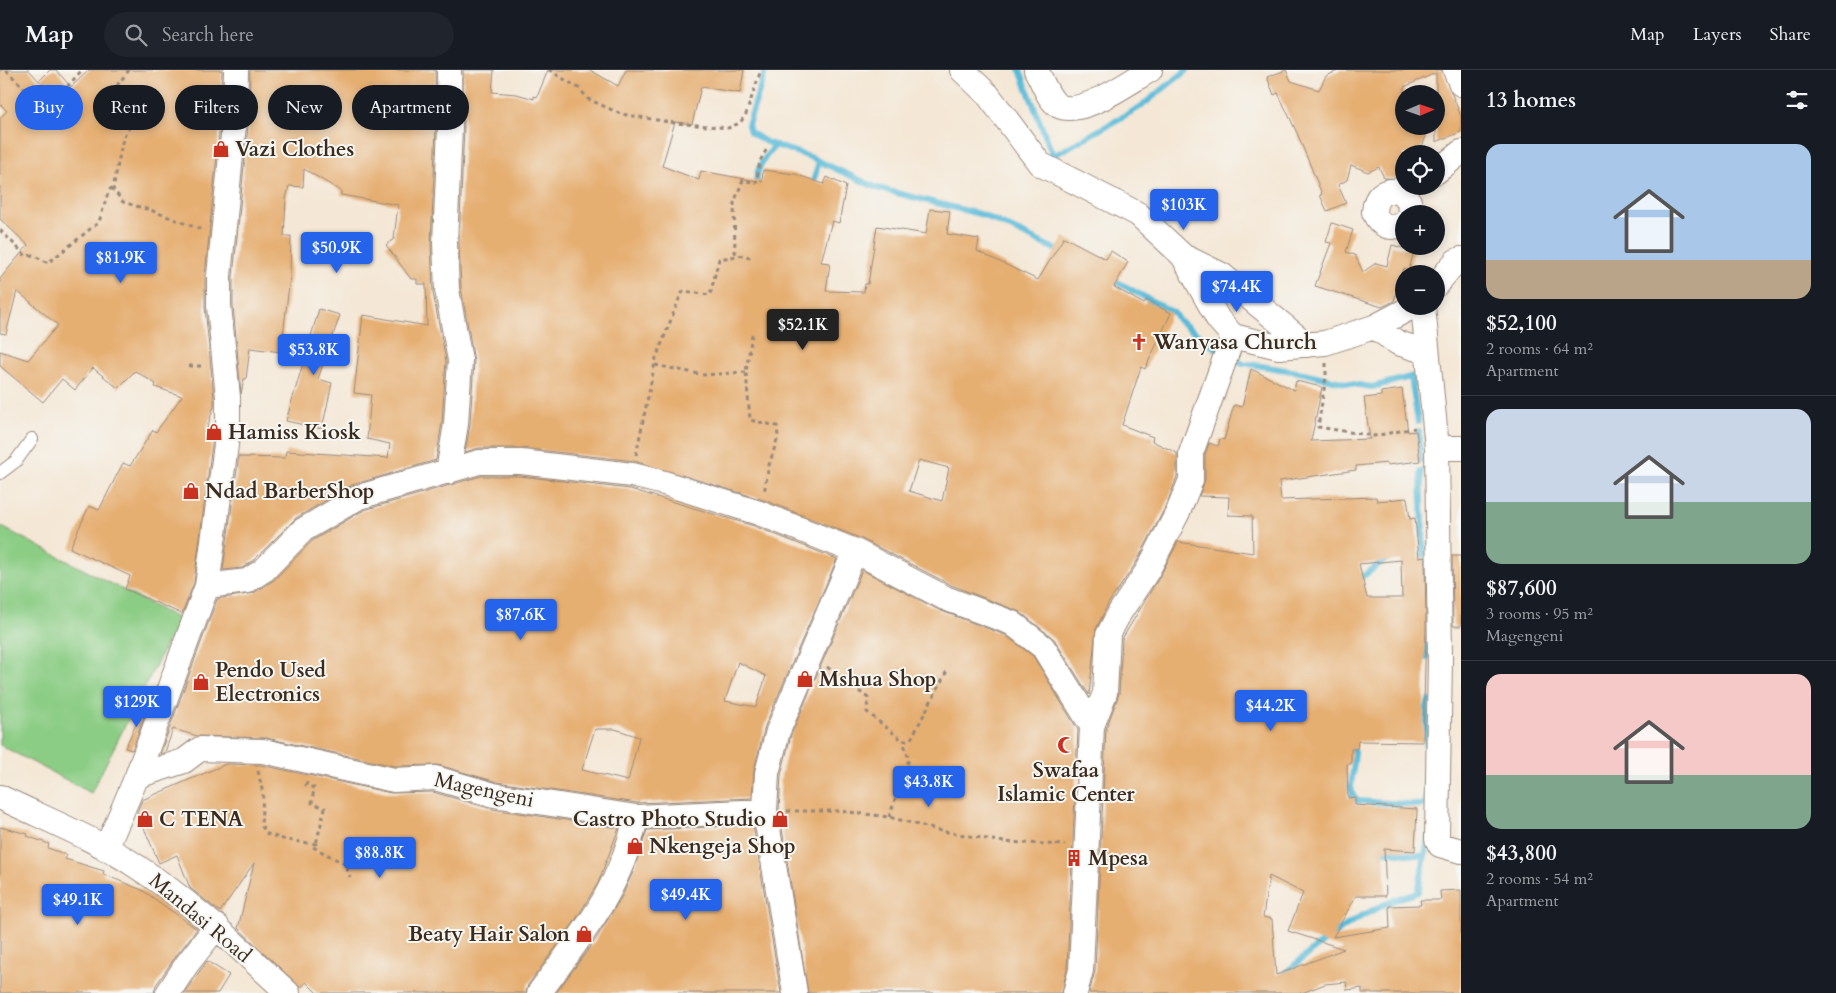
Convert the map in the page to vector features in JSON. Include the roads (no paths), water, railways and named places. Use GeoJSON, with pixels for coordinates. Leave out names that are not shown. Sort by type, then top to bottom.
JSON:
{"type":"FeatureCollection","features":[{"type":"Feature","properties":{"kind":"street"},"geometry":{"type":"LineString","coordinates":[[106,849],[137,776],[207,586],[228,430],[228,397],[219,306],[223,230],[236,115],[236,70]]}},
{"type":"Feature","properties":{"kind":"street"},"geometry":{"type":"LineString","coordinates":[[448,472],[456,424],[460,360],[447,290],[445,243],[450,127],[449,70]]}},
{"type":"Feature","properties":{"kind":"street"},"geometry":{"type":"LineString","coordinates":[[962,70],[988,95],[1040,164],[1138,214],[1183,256],[1222,275],[1316,344]]}},
{"type":"Feature","properties":{"kind":"street"},"geometry":{"type":"LineString","coordinates":[[1036,70],[1056,103],[1068,108],[1090,104],[1150,70]]}},
{"type":"Feature","properties":{"kind":"street"},"geometry":{"type":"LineString","coordinates":[[1455,70],[1461,84]]}},
{"type":"Feature","properties":{"kind":"street"},"geometry":{"type":"LineString","coordinates":[[1445,165],[1461,152]]}},
{"type":"Feature","properties":{"kind":"street"},"geometry":{"type":"LineString","coordinates":[[1395,227],[1382,224],[1376,219],[1374,204],[1377,197],[1384,192],[1399,191],[1411,198]]}},
{"type":"Feature","properties":{"kind":"street"},"geometry":{"type":"LineString","coordinates":[[1183,256],[1218,319],[1233,336],[1279,347],[1316,344],[1374,327],[1397,315]]}},
{"type":"Feature","properties":{"kind":"street"},"geometry":{"type":"LineString","coordinates":[[1445,274],[1456,261],[1461,259]]}},
{"type":"Feature","properties":{"kind":"street"},"geometry":{"type":"LineString","coordinates":[[1424,315],[1437,448],[1451,656],[1437,839],[1440,845],[1454,848]]}},
{"type":"Feature","properties":{"kind":"street"},"geometry":{"type":"LineString","coordinates":[[1374,327],[1398,343],[1427,352]]}},
{"type":"Feature","properties":{"kind":"street"},"geometry":{"type":"LineString","coordinates":[[1075,993],[1081,970],[1085,846],[1092,726],[1105,693],[1108,635],[1120,612],[1148,570],[1178,512],[1191,480],[1191,452],[1233,336]]}},
{"type":"Feature","properties":{"kind":"street"},"geometry":{"type":"LineString","coordinates":[[1437,448],[1461,448]]}},
{"type":"Feature","properties":{"kind":"street"},"geometry":{"type":"LineString","coordinates":[[207,586],[247,581],[264,570],[303,530],[360,496],[480,462],[520,462],[632,475],[664,483],[759,514],[855,551],[945,598],[1012,623],[1043,647],[1092,726]]}},
{"type":"Feature","properties":{"kind":"street"},"geometry":{"type":"LineString","coordinates":[[795,993],[765,811],[764,791],[772,751],[855,551]]}},
{"type":"Feature","properties":{"kind":"street","name":"Magengeni"},"geometry":{"type":"LineString","coordinates":[[137,776],[184,760],[200,749],[263,751],[394,780],[435,778],[494,795],[636,817],[765,811]]}},
{"type":"Feature","properties":{"kind":"street","name":"Mandasi Road"},"geometry":{"type":"LineString","coordinates":[[0,797],[106,849],[164,885],[217,926],[244,955],[286,992]]}},
{"type":"Feature","properties":{"kind":"street"},"geometry":{"type":"LineString","coordinates":[[539,993],[607,898],[629,848],[636,817]]}},
{"type":"Feature","properties":{"kind":"street"},"geometry":{"type":"LineString","coordinates":[[168,993],[187,964],[217,926]]}},
{"type":"Feature","properties":{"kind":"lane"},"geometry":{"type":"LineString","coordinates":[[0,473],[16,461],[32,439]]}},
{"type":"Feature","properties":{"kind":"waterway"},"geometry":{"type":"LineString","coordinates":[[1020,70],[1053,156],[1140,107],[1187,70]]}},
{"type":"Feature","properties":{"kind":"waterway"},"geometry":{"type":"LineString","coordinates":[[765,72],[748,125],[750,132],[766,142],[810,157],[877,188],[983,215],[1063,253]]}},
{"type":"Feature","properties":{"kind":"waterway"},"geometry":{"type":"LineString","coordinates":[[758,188],[758,170],[764,159],[776,145]]}},
{"type":"Feature","properties":{"kind":"waterway"},"geometry":{"type":"LineString","coordinates":[[814,179],[819,161]]}},
{"type":"Feature","properties":{"kind":"waterway"},"geometry":{"type":"LineString","coordinates":[[1110,278],[1174,313],[1178,320],[1221,352]]}},
{"type":"Feature","properties":{"kind":"waterway"},"geometry":{"type":"LineString","coordinates":[[1229,358],[1244,364]]}},
{"type":"Feature","properties":{"kind":"waterway"},"geometry":{"type":"LineString","coordinates":[[1249,364],[1372,387],[1414,376],[1420,372],[1418,366]]}},
{"type":"Feature","properties":{"kind":"waterway"},"geometry":{"type":"LineString","coordinates":[[1411,377],[1418,422]]}},
{"type":"Feature","properties":{"kind":"waterway"},"geometry":{"type":"LineString","coordinates":[[1419,431],[1419,439]]}},
{"type":"Feature","properties":{"kind":"waterway"},"geometry":{"type":"LineString","coordinates":[[1419,444],[1420,460]]}},
{"type":"Feature","properties":{"kind":"waterway"},"geometry":{"type":"LineString","coordinates":[[1421,472],[1424,566]]}},
{"type":"Feature","properties":{"kind":"waterway"},"geometry":{"type":"LineString","coordinates":[[1354,578],[1362,577],[1389,557]]}},
{"type":"Feature","properties":{"kind":"waterway"},"geometry":{"type":"LineString","coordinates":[[1426,639],[1427,658]]}},
{"type":"Feature","properties":{"kind":"waterway"},"geometry":{"type":"LineString","coordinates":[[1429,700],[1427,708],[1426,803],[1429,803]]}},
{"type":"Feature","properties":{"kind":"waterway"},"geometry":{"type":"LineString","coordinates":[[1343,750],[1355,752],[1351,787],[1353,796],[1358,801],[1420,805],[1431,802]]}},
{"type":"Feature","properties":{"kind":"waterway"},"geometry":{"type":"LineString","coordinates":[[1282,976],[1329,937],[1363,915],[1399,898],[1418,892],[1428,839]]}},
{"type":"Feature","properties":{"kind":"waterway"},"geometry":{"type":"LineString","coordinates":[[1376,850],[1423,856]]}},
{"type":"Feature","properties":{"kind":"place","name":"Vazi Clothes"},"geometry":{"type":"Point","coordinates":[221,149]}},
{"type":"Feature","properties":{"kind":"place","name":"Wanyasa Church"},"geometry":{"type":"Point","coordinates":[1139,342]}},
{"type":"Feature","properties":{"kind":"place","name":"Hamiss Kiosk"},"geometry":{"type":"Point","coordinates":[214,432]}},
{"type":"Feature","properties":{"kind":"place","name":"Ndad BarberShop"},"geometry":{"type":"Point","coordinates":[191,491]}},
{"type":"Feature","properties":{"kind":"place","name":"Mshua Shop"},"geometry":{"type":"Point","coordinates":[805,679]}},
{"type":"Feature","properties":{"kind":"place","name":"Pendo Used Electronics"},"geometry":{"type":"Point","coordinates":[201,682]}},
{"type":"Feature","properties":{"kind":"place","name":"Swafaa Islamic Center"},"geometry":{"type":"Point","coordinates":[1066,745]}},
{"type":"Feature","properties":{"kind":"place","name":"C TENA"},"geometry":{"type":"Point","coordinates":[145,819]}},
{"type":"Feature","properties":{"kind":"place","name":"Castro Photo Studio"},"geometry":{"type":"Point","coordinates":[780,819]}},
{"type":"Feature","properties":{"kind":"place","name":"Nkengeja Shop"},"geometry":{"type":"Point","coordinates":[635,846]}},
{"type":"Feature","properties":{"kind":"place","name":"Mpesa"},"geometry":{"type":"Point","coordinates":[1074,858]}},
{"type":"Feature","properties":{"kind":"place","name":"Beaty Hair Salon"},"geometry":{"type":"Point","coordinates":[584,934]}}]}
